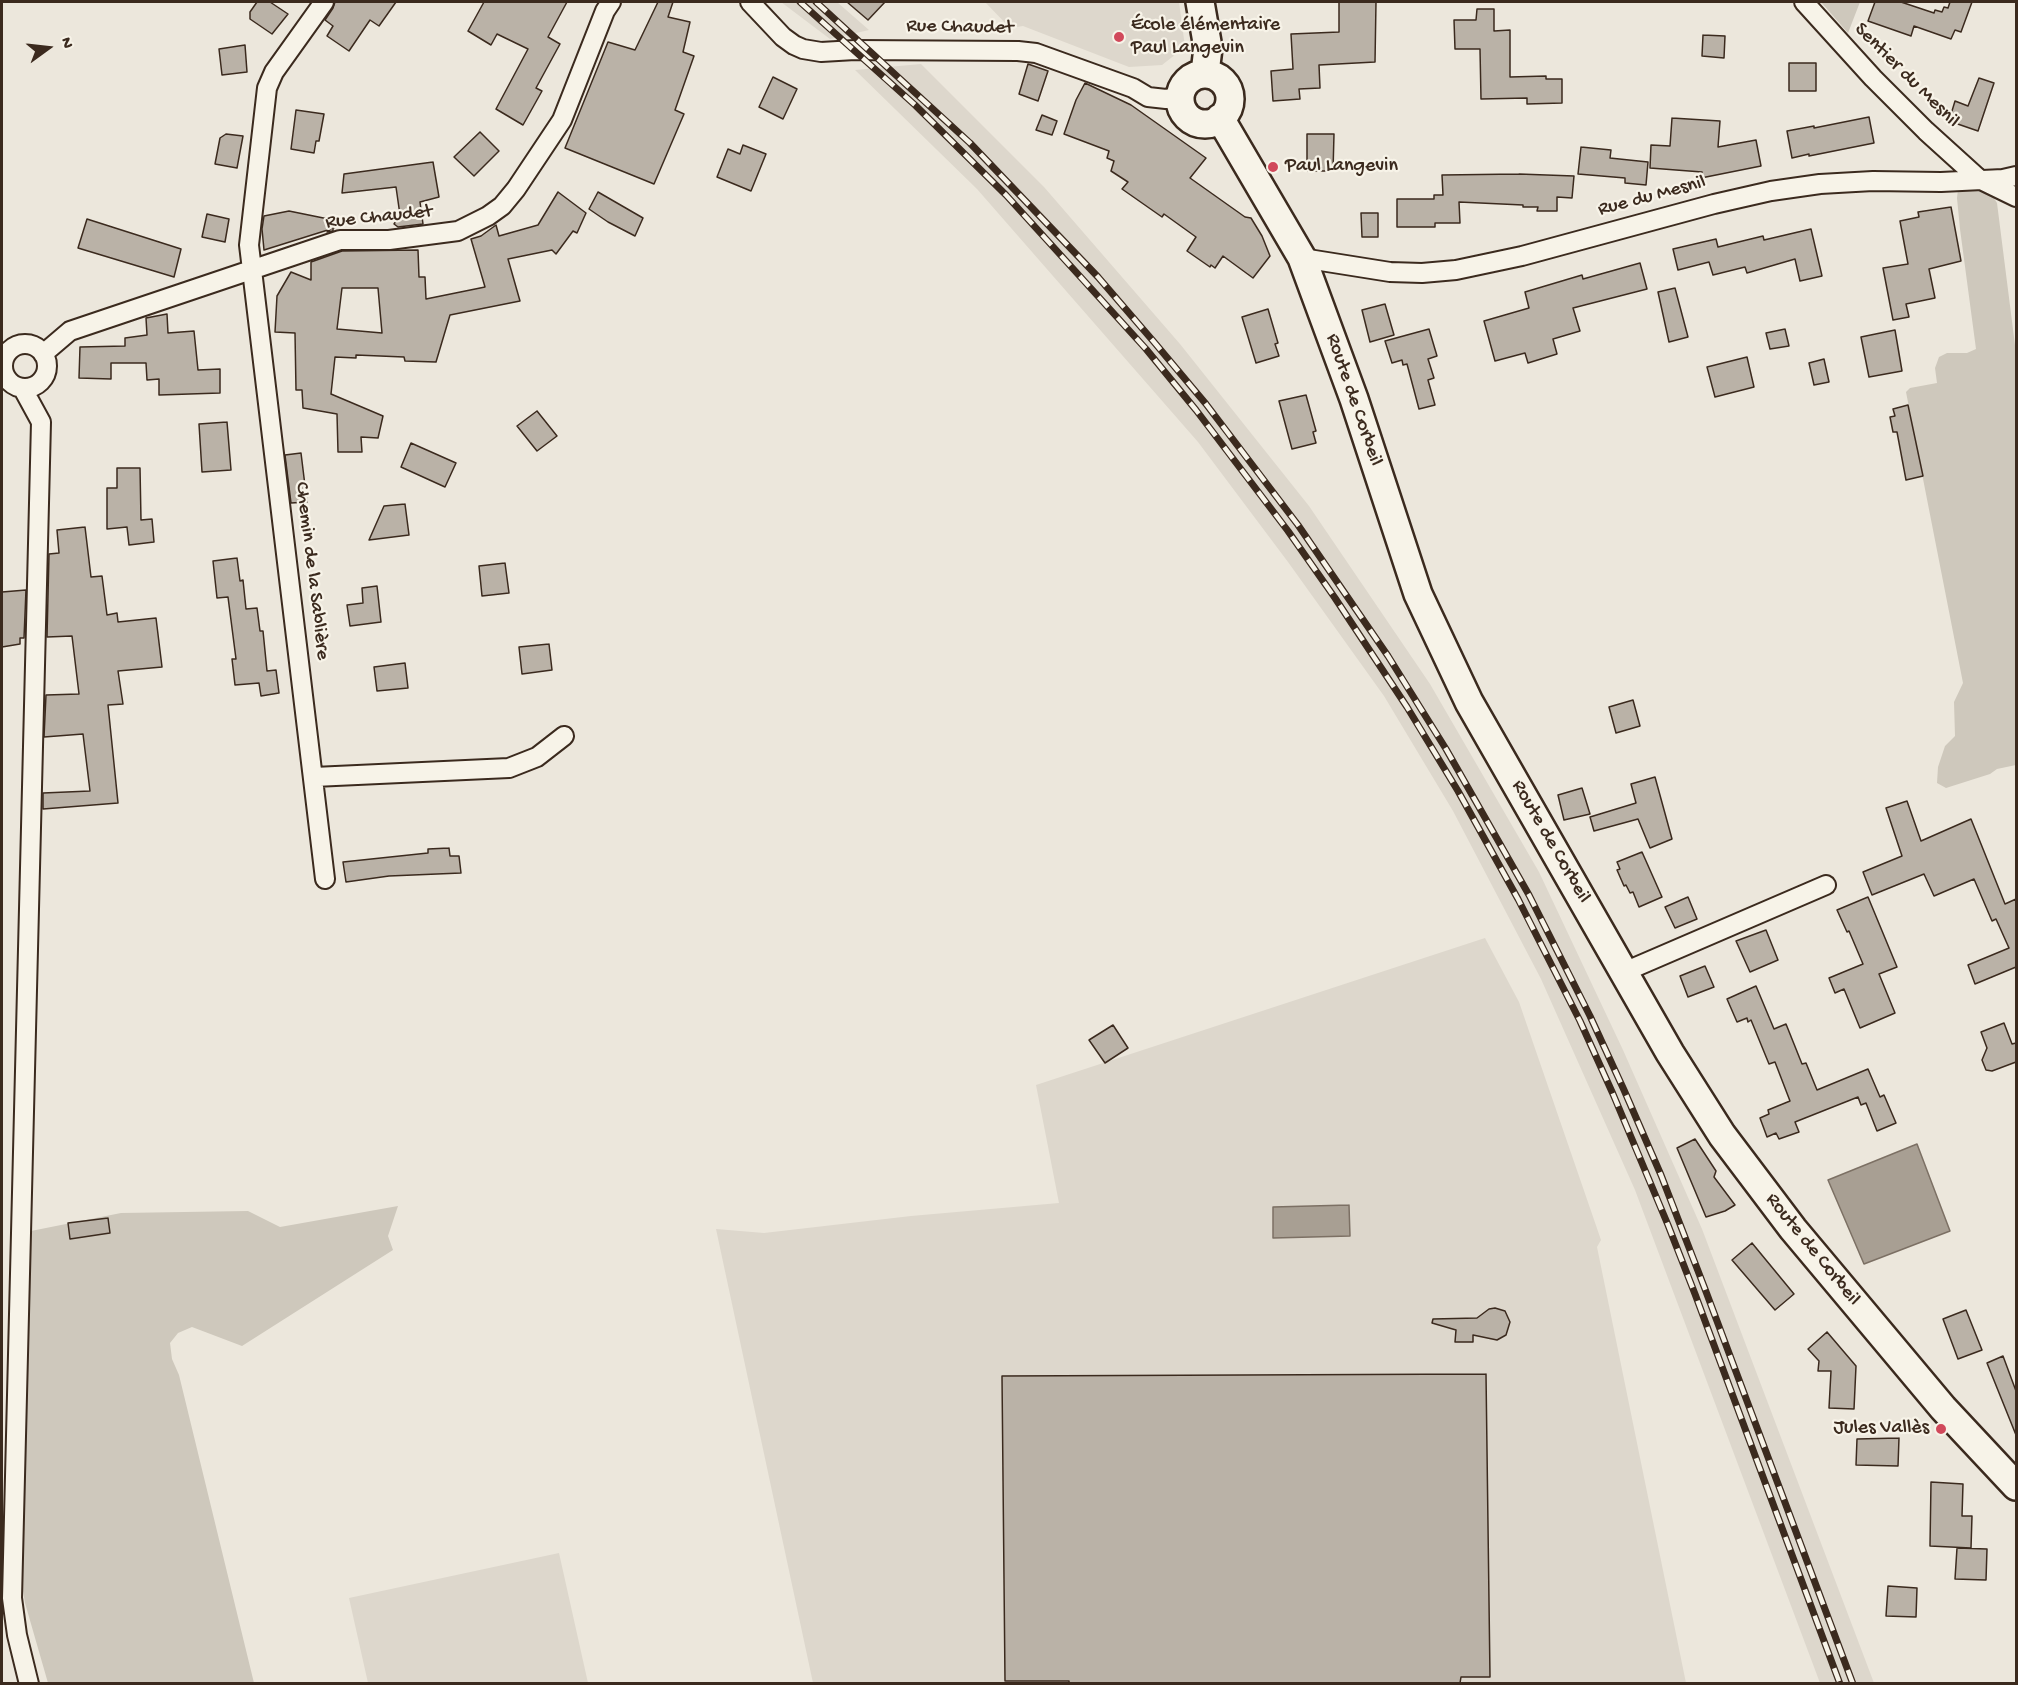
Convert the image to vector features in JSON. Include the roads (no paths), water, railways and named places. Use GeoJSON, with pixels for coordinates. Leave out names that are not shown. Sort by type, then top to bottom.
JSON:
{"type":"FeatureCollection","features":[{"type":"Feature","properties":{"kind":"main road"},"geometry":{"type":"LineString","coordinates":[[1200,2],[1208,48],[1205,74]]}},
{"type":"Feature","properties":{"kind":"main road"},"geometry":{"type":"LineString","coordinates":[[1205,74],[1220,78],[1228,90],[1229,106],[1220,118],[1205,124],[1189,119],[1184,112],[1180,97],[1185,83],[1197,75],[1205,74]]}},
{"type":"Feature","properties":{"kind":"main road","name":"Route de Corbeil"},"geometry":{"type":"LineString","coordinates":[[1220,118],[1302,258],[1351,389],[1418,594],[1469,702],[1670,1053],[1722,1135],[1793,1229],[1949,1415],[2016,1486]]}},
{"type":"Feature","properties":{"kind":"street","name":"Chemin de la Sablière"},"geometry":{"type":"LineString","coordinates":[[324,2],[274,72],[267,88],[249,245],[250,269],[325,879]]}},
{"type":"Feature","properties":{"kind":"street","name":"Rue Chaudet"},"geometry":{"type":"LineString","coordinates":[[43,354],[70,331],[340,240],[389,240],[458,231],[495,211],[516,189],[562,120],[605,11],[611,2]]}},
{"type":"Feature","properties":{"kind":"street","name":"Rue Chaudet"},"geometry":{"type":"LineString","coordinates":[[750,2],[783,37],[803,49],[821,52],[855,50],[1018,51],[1057,61],[1133,88],[1148,97],[1167,99],[1180,97]]}},
{"type":"Feature","properties":{"kind":"street","name":"Sentier du Mesnil"},"geometry":{"type":"LineString","coordinates":[[1804,2],[1873,78],[1926,131],[1979,179]]}},
{"type":"Feature","properties":{"kind":"street","name":"Rue du Mesnil"},"geometry":{"type":"LineString","coordinates":[[1302,258],[1390,272],[1422,273],[1456,270],[1521,256],[1771,191],[1820,184],[2003,179],[2016,176]]}},
{"type":"Feature","properties":{"kind":"street"},"geometry":{"type":"LineString","coordinates":[[1979,179],[2016,197]]}},
{"type":"Feature","properties":{"kind":"street"},"geometry":{"type":"LineString","coordinates":[[29,1683],[17,1635],[12,1598],[41,422],[44,391],[42,380],[47,367],[43,354],[32,345],[17,345],[4,359],[7,380],[17,387],[31,388],[42,380]]}},
{"type":"Feature","properties":{"kind":"street"},"geometry":{"type":"LineString","coordinates":[[23,389],[41,422]]}},
{"type":"Feature","properties":{"kind":"street"},"geometry":{"type":"LineString","coordinates":[[314,777],[509,768],[537,757],[564,736]]}},
{"type":"Feature","properties":{"kind":"street"},"geometry":{"type":"LineString","coordinates":[[1624,972],[1826,885]]}},
{"type":"Feature","properties":{"kind":"railway"},"geometry":{"type":"LineString","coordinates":[[800,2],[915,105],[1006,195],[1146,349],[1196,410],[1288,531],[1407,707],[1458,791],[1518,899],[1580,1021],[1613,1094],[1695,1294],[1840,1684]]}},
{"type":"Feature","properties":{"kind":"railway"},"geometry":{"type":"LineString","coordinates":[[816,2],[970,143],[1098,277],[1154,342],[1206,404],[1298,525],[1388,656],[1446,749],[1529,895],[1590,1016],[1624,1090],[1661,1175],[1705,1289],[1853,1684]]}},
{"type":"Feature","properties":{"kind":"place","name":"École élémentaire Paul Langevin"},"geometry":{"type":"Point","coordinates":[1119,37]}},
{"type":"Feature","properties":{"kind":"place","name":"Paul Langevin"},"geometry":{"type":"Point","coordinates":[1273,167]}},
{"type":"Feature","properties":{"kind":"place","name":"Jules Vallès"},"geometry":{"type":"Point","coordinates":[1941,1429]}}]}
